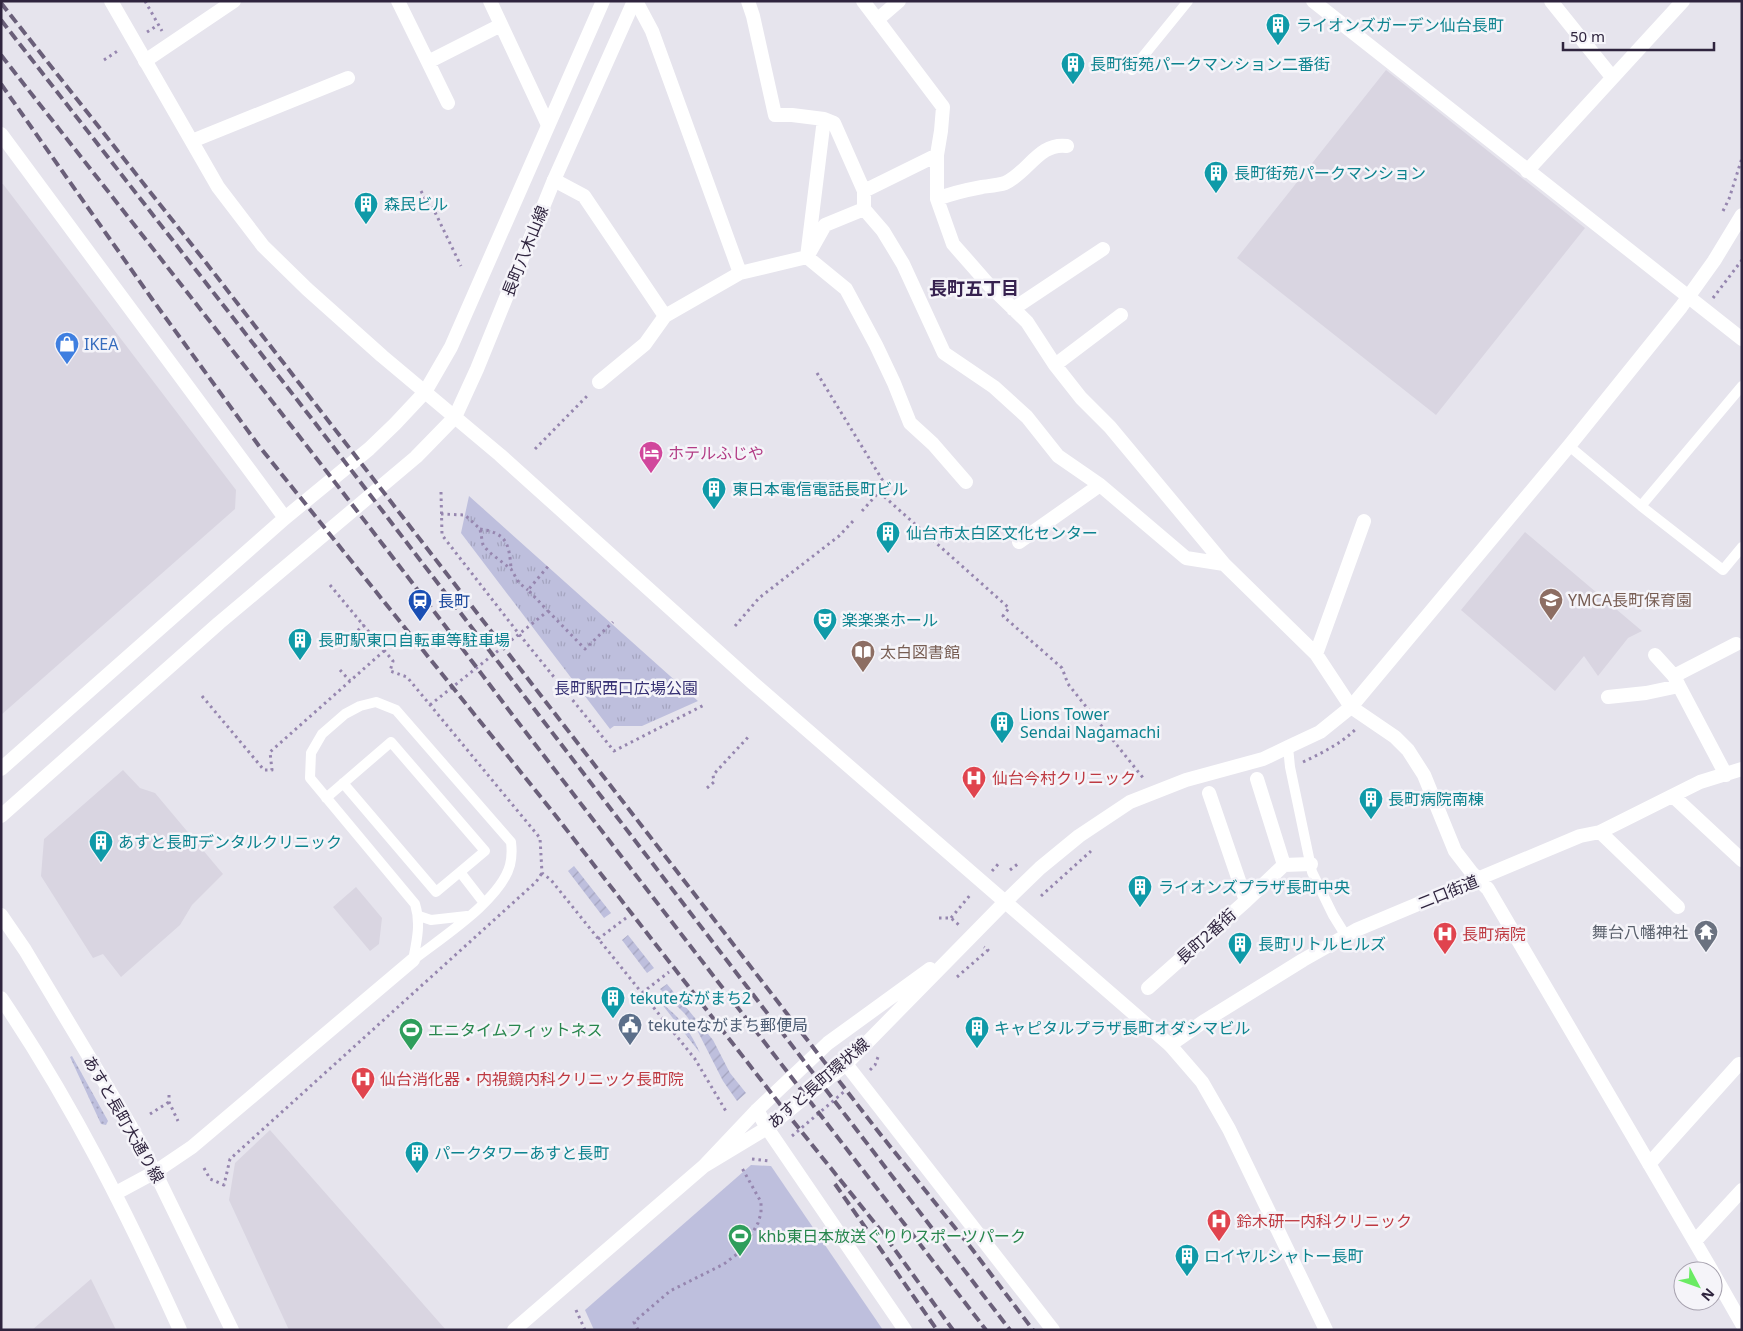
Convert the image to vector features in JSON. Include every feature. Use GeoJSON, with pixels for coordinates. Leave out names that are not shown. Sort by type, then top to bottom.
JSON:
{"type":"FeatureCollection","features":[{"type":"Feature","properties":{"kind":"street"},"geometry":{"type":"LineString","coordinates":[[111,1],[218,188],[263,246],[307,289],[554,502],[753,683],[1170,1045],[1202,1082],[1229,1129],[1326,1330]]}},
{"type":"Feature","properties":{"kind":"street"},"geometry":{"type":"LineString","coordinates":[[145,61],[234,1]]}},
{"type":"Feature","properties":{"kind":"street"},"geometry":{"type":"LineString","coordinates":[[398,1],[448,103]]}},
{"type":"Feature","properties":{"kind":"street"},"geometry":{"type":"LineString","coordinates":[[490,1],[548,125]]}},
{"type":"Feature","properties":{"kind":"street"},"geometry":{"type":"LineString","coordinates":[[1,769],[285,518],[368,449],[396,424],[425,392],[451,347],[603,1]]}},
{"type":"Feature","properties":{"kind":"street"},"geometry":{"type":"LineString","coordinates":[[636,1],[652,31],[740,273]]}},
{"type":"Feature","properties":{"kind":"street","name":"長町八木山線"},"geometry":{"type":"LineString","coordinates":[[1,816],[220,623],[416,457],[455,416],[477,369],[554,180],[636,1]]}},
{"type":"Feature","properties":{"kind":"street"},"geometry":{"type":"LineString","coordinates":[[748,1],[775,115],[824,119],[834,123],[864,191],[864,209],[883,231],[903,264],[944,353],[994,387],[1027,418],[1058,456],[1100,485],[1186,558],[1224,564]]}},
{"type":"Feature","properties":{"kind":"street"},"geometry":{"type":"LineString","coordinates":[[863,1],[943,107],[937,155],[937,198],[953,244],[989,285],[1026,322],[1055,365],[1081,398],[1115,433],[1224,564],[1316,654],[1351,707],[1395,737],[1408,750],[1424,775],[1455,851],[1488,889],[1706,1261]]}},
{"type":"Feature","properties":{"kind":"street"},"geometry":{"type":"LineString","coordinates":[[878,20],[899,1]]}},
{"type":"Feature","properties":{"kind":"street"},"geometry":{"type":"LineString","coordinates":[[1313,1],[1742,340]]}},
{"type":"Feature","properties":{"kind":"street"},"geometry":{"type":"LineString","coordinates":[[1551,1],[1612,78]]}},
{"type":"Feature","properties":{"kind":"street"},"geometry":{"type":"LineString","coordinates":[[1527,171],[1683,1]]}},
{"type":"Feature","properties":{"kind":"street"},"geometry":{"type":"LineString","coordinates":[[428,62],[500,25]]}},
{"type":"Feature","properties":{"kind":"street"},"geometry":{"type":"LineString","coordinates":[[192,141],[348,78]]}},
{"type":"Feature","properties":{"kind":"street"},"geometry":{"type":"LineString","coordinates":[[808,257],[824,119]]}},
{"type":"Feature","properties":{"kind":"street"},"geometry":{"type":"LineString","coordinates":[[1,134],[285,518]]}},
{"type":"Feature","properties":{"kind":"street"},"geometry":{"type":"LineString","coordinates":[[937,198],[956,192],[1005,183],[1022,171],[1041,152],[1058,145],[1067,146]]}},
{"type":"Feature","properties":{"kind":"street"},"geometry":{"type":"LineString","coordinates":[[864,191],[937,155]]}},
{"type":"Feature","properties":{"kind":"street"},"geometry":{"type":"LineString","coordinates":[[554,180],[584,196],[665,316]]}},
{"type":"Feature","properties":{"kind":"street"},"geometry":{"type":"LineString","coordinates":[[599,382],[645,344],[665,316],[740,273],[808,257],[826,225],[864,209]]}},
{"type":"Feature","properties":{"kind":"street","name":"あすと長町環状線"},"geometry":{"type":"LineString","coordinates":[[704,1166],[767,1128],[846,1064],[1005,902],[1040,868],[1079,836],[1130,802],[1186,780],[1263,759],[1320,732],[1351,707],[1569,446],[1689,297],[1742,215]]}},
{"type":"Feature","properties":{"kind":"street"},"geometry":{"type":"LineString","coordinates":[[1013,308],[1103,249]]}},
{"type":"Feature","properties":{"kind":"street"},"geometry":{"type":"LineString","coordinates":[[808,257],[846,289],[894,383],[910,423],[933,444],[966,482]]}},
{"type":"Feature","properties":{"kind":"street"},"geometry":{"type":"LineString","coordinates":[[1055,365],[1121,314]]}},
{"type":"Feature","properties":{"kind":"street"},"geometry":{"type":"LineString","coordinates":[[1020,542],[1100,485]]}},
{"type":"Feature","properties":{"kind":"street"},"geometry":{"type":"LineString","coordinates":[[1316,654],[1364,521]]}},
{"type":"Feature","properties":{"kind":"street"},"geometry":{"type":"LineString","coordinates":[[1608,697],[1646,693],[1676,681],[1736,644]]}},
{"type":"Feature","properties":{"kind":"street"},"geometry":{"type":"LineString","coordinates":[[1655,655],[1676,681],[1726,775]]}},
{"type":"Feature","properties":{"kind":"street","name":"二口街道"},"geometry":{"type":"LineString","coordinates":[[1170,1045],[1302,960],[1356,930],[1580,836],[1600,832],[1700,782],[1742,769]]}},
{"type":"Feature","properties":{"kind":"street"},"geometry":{"type":"LineString","coordinates":[[1257,779],[1284,865]]}},
{"type":"Feature","properties":{"kind":"street","name":"長町2番街"},"geometry":{"type":"LineString","coordinates":[[1148,988],[1246,901],[1210,792]]}},
{"type":"Feature","properties":{"kind":"street"},"geometry":{"type":"LineString","coordinates":[[1673,796],[1742,860]]}},
{"type":"Feature","properties":{"kind":"street"},"geometry":{"type":"LineString","coordinates":[[1600,832],[1678,907]]}},
{"type":"Feature","properties":{"kind":"street"},"geometry":{"type":"LineString","coordinates":[[1246,901],[1284,865],[1311,864]]}},
{"type":"Feature","properties":{"kind":"street","name":"あすと長町大通り線"},"geometry":{"type":"LineString","coordinates":[[1,915],[30,958],[130,1125],[232,1330]]}},
{"type":"Feature","properties":{"kind":"street","name":"あすと長町環状線"},"geometry":{"type":"LineString","coordinates":[[514,1330],[704,1166],[757,1110],[828,1043],[963,944]]}},
{"type":"Feature","properties":{"kind":"street"},"geometry":{"type":"LineString","coordinates":[[116,1193],[155,1172],[208,1134],[413,960]]}},
{"type":"Feature","properties":{"kind":"street"},"geometry":{"type":"LineString","coordinates":[[1,998],[70,1108],[116,1193],[180,1330]]}},
{"type":"Feature","properties":{"kind":"street"},"geometry":{"type":"LineString","coordinates":[[846,1064],[1052,1330]]}},
{"type":"Feature","properties":{"kind":"street"},"geometry":{"type":"LineString","coordinates":[[1649,1164],[1739,1064]]}},
{"type":"Feature","properties":{"kind":"street"},"geometry":{"type":"LineString","coordinates":[[757,1110],[767,1128],[905,1330]]}},
{"type":"Feature","properties":{"kind":"street"},"geometry":{"type":"LineString","coordinates":[[1695,1241],[1742,1190]]}},
{"type":"Feature","properties":{"kind":"street"},"geometry":{"type":"LineString","coordinates":[[1723,1291],[1742,1324]]}},
{"type":"Feature","properties":{"kind":"lane"},"geometry":{"type":"LineString","coordinates":[[1132,70],[1188,1]]}},
{"type":"Feature","properties":{"kind":"lane"},"geometry":{"type":"LineString","coordinates":[[1641,506],[1742,386]]}},
{"type":"Feature","properties":{"kind":"lane"},"geometry":{"type":"LineString","coordinates":[[1569,446],[1641,506],[1723,570],[1742,547]]}},
{"type":"Feature","properties":{"kind":"lane"},"geometry":{"type":"LineString","coordinates":[[376,702],[396,710],[511,842],[510,866],[503,882],[484,903],[413,960],[418,937],[419,916],[416,904],[310,778],[311,753],[322,734],[345,714],[360,706],[376,702]]}},
{"type":"Feature","properties":{"kind":"lane"},"geometry":{"type":"LineString","coordinates":[[326,798],[343,783],[391,742],[485,851],[436,892],[343,783]]}},
{"type":"Feature","properties":{"kind":"lane"},"geometry":{"type":"LineString","coordinates":[[1288,747],[1290,767],[1312,872],[1333,915],[1346,936]]}},
{"type":"Feature","properties":{"kind":"lane"},"geometry":{"type":"LineString","coordinates":[[460,872],[484,903]]}},
{"type":"Feature","properties":{"kind":"lane"},"geometry":{"type":"LineString","coordinates":[[419,916],[431,920],[468,916]]}},
{"type":"Feature","properties":{"kind":"path"},"geometry":{"type":"LineString","coordinates":[[145,1],[166,38]]}},
{"type":"Feature","properties":{"kind":"path"},"geometry":{"type":"LineString","coordinates":[[146,33],[158,25]]}},
{"type":"Feature","properties":{"kind":"path"},"geometry":{"type":"LineString","coordinates":[[104,60],[119,50]]}},
{"type":"Feature","properties":{"kind":"path"},"geometry":{"type":"LineString","coordinates":[[1720,216],[1729,199],[1742,158]]}},
{"type":"Feature","properties":{"kind":"path"},"geometry":{"type":"LineString","coordinates":[[421,191],[427,202],[432,206],[461,266]]}},
{"type":"Feature","properties":{"kind":"path"},"geometry":{"type":"LineString","coordinates":[[817,373],[882,481],[879,492],[862,511]]}},
{"type":"Feature","properties":{"kind":"path"},"geometry":{"type":"LineString","coordinates":[[535,449],[599,382]]}},
{"type":"Feature","properties":{"kind":"path"},"geometry":{"type":"LineString","coordinates":[[441,492],[442,535],[614,751],[706,704]]}},
{"type":"Feature","properties":{"kind":"path"},"geometry":{"type":"LineString","coordinates":[[879,492],[1009,608],[1003,616],[1062,668],[1068,684],[1144,779]]}},
{"type":"Feature","properties":{"kind":"path"},"geometry":{"type":"LineString","coordinates":[[441,514],[465,515],[480,529],[499,534],[506,542],[510,551],[511,569]]}},
{"type":"Feature","properties":{"kind":"path"},"geometry":{"type":"LineString","coordinates":[[735,626],[759,598],[839,536],[855,519]]}},
{"type":"Feature","properties":{"kind":"path"},"geometry":{"type":"LineString","coordinates":[[480,529],[483,545],[489,552],[511,569],[519,582],[585,649],[613,622]]}},
{"type":"Feature","properties":{"kind":"path"},"geometry":{"type":"LineString","coordinates":[[528,590],[550,564]]}},
{"type":"Feature","properties":{"kind":"path"},"geometry":{"type":"LineString","coordinates":[[204,1168],[210,1179],[224,1184],[230,1159],[536,882],[542,874],[540,838],[407,677],[390,671],[394,661],[330,584]]}},
{"type":"Feature","properties":{"kind":"path"},"geometry":{"type":"LineString","coordinates":[[430,705],[548,611]]}},
{"type":"Feature","properties":{"kind":"path"},"geometry":{"type":"LineString","coordinates":[[348,639],[364,625]]}},
{"type":"Feature","properties":{"kind":"path"},"geometry":{"type":"LineString","coordinates":[[202,696],[264,770],[272,770],[270,752],[385,650]]}},
{"type":"Feature","properties":{"kind":"path"},"geometry":{"type":"LineString","coordinates":[[340,670],[350,682]]}},
{"type":"Feature","properties":{"kind":"path"},"geometry":{"type":"LineString","coordinates":[[707,788],[714,782],[713,775],[750,735]]}},
{"type":"Feature","properties":{"kind":"path"},"geometry":{"type":"LineString","coordinates":[[1136,782],[1153,777]]}},
{"type":"Feature","properties":{"kind":"path"},"geometry":{"type":"LineString","coordinates":[[1010,870],[1024,858]]}},
{"type":"Feature","properties":{"kind":"path"},"geometry":{"type":"LineString","coordinates":[[542,874],[551,880],[695,1059],[727,1113]]}},
{"type":"Feature","properties":{"kind":"path"},"geometry":{"type":"LineString","coordinates":[[598,939],[626,918]]}},
{"type":"Feature","properties":{"kind":"path"},"geometry":{"type":"LineString","coordinates":[[642,993],[669,972]]}},
{"type":"Feature","properties":{"kind":"path"},"geometry":{"type":"LineString","coordinates":[[169,1095],[169,1102],[178,1121]]}},
{"type":"Feature","properties":{"kind":"path"},"geometry":{"type":"LineString","coordinates":[[150,1114],[169,1102]]}},
{"type":"Feature","properties":{"kind":"path"},"geometry":{"type":"LineString","coordinates":[[638,1330],[634,1322],[670,1290],[724,1264],[737,1254],[748,1240],[758,1223],[761,1213],[761,1202],[742,1168]]}},
{"type":"Feature","properties":{"kind":"path"},"geometry":{"type":"LineString","coordinates":[[576,1310],[585,1330]]}},
{"type":"Feature","properties":{"kind":"shaded area"},"geometry":{"type":"Polygon","coordinates":[[[1386,70],[1585,228],[1436,415],[1237,258],[1386,70]]]}},
{"type":"Feature","properties":{"kind":"shaded area","name":"IKEA"},"geometry":{"type":"Polygon","coordinates":[[[1,184],[3,184],[236,490],[235,509],[1,715],[1,184]]]}},
{"type":"Feature","properties":{"kind":"shaded area","name":"YMCA長町保育園"},"geometry":{"type":"Polygon","coordinates":[[[1525,532],[1642,631],[1628,638],[1598,676],[1584,656],[1555,691],[1461,610],[1525,532]]]}},
{"type":"Feature","properties":{"kind":"shaded area"},"geometry":{"type":"Polygon","coordinates":[[[123,770],[140,788],[155,793],[223,874],[192,905],[180,925],[121,977],[103,954],[93,958],[41,876],[44,839],[123,770]]]}},
{"type":"Feature","properties":{"kind":"shaded area"},"geometry":{"type":"Polygon","coordinates":[[[356,887],[382,918],[379,944],[370,951],[333,907],[356,887]]]}},
{"type":"Feature","properties":{"kind":"shaded area"},"geometry":{"type":"Polygon","coordinates":[[[270,1130],[446,1330],[289,1330],[229,1200],[235,1163],[270,1130]]]}},
{"type":"Feature","properties":{"kind":"shaded area"},"geometry":{"type":"Polygon","coordinates":[[[91,1279],[116,1330],[32,1330],[91,1279]]]}},
{"type":"Feature","properties":{"kind":"green space","name":"長町駅西口広場公園"},"geometry":{"type":"Polygon","coordinates":[[[469,496],[698,701],[642,726],[614,726],[610,729],[461,533],[469,496]]]}},
{"type":"Feature","properties":{"kind":"green space"},"geometry":{"type":"Polygon","coordinates":[[[574,866],[611,913],[604,918],[568,871],[574,866]]]}},
{"type":"Feature","properties":{"kind":"green space"},"geometry":{"type":"Polygon","coordinates":[[[628,935],[654,968],[647,973],[622,940],[628,935]]]}},
{"type":"Feature","properties":{"kind":"green space"},"geometry":{"type":"Polygon","coordinates":[[[667,984],[713,1040],[730,1073],[746,1093],[737,1101],[723,1081],[697,1030],[685,1014],[660,989],[667,984]]]}},
{"type":"Feature","properties":{"kind":"green space"},"geometry":{"type":"Polygon","coordinates":[[[661,1003],[684,1025],[700,1053],[661,1003]]]}},
{"type":"Feature","properties":{"kind":"green space"},"geometry":{"type":"Polygon","coordinates":[[[72,1056],[108,1121],[106,1125],[101,1124],[70,1057],[72,1056]]]}},
{"type":"Feature","properties":{"kind":"green space","name":"khb東日本放送ぐりりスポーツパーク"},"geometry":{"type":"Polygon","coordinates":[[[751,1165],[771,1166],[883,1330],[594,1330],[585,1310],[751,1165]]]}},
{"type":"Feature","properties":{"kind":"railway"},"geometry":{"type":"LineString","coordinates":[[1,3],[207,264],[1033,1330]]}},
{"type":"Feature","properties":{"kind":"railway"},"geometry":{"type":"LineString","coordinates":[[1,20],[312,419],[1010,1330]]}},
{"type":"Feature","properties":{"kind":"railway"},"geometry":{"type":"LineString","coordinates":[[1,55],[321,465],[986,1330]]}},
{"type":"Feature","properties":{"kind":"railway"},"geometry":{"type":"LineString","coordinates":[[1,84],[152,299],[259,446],[552,811],[793,1121],[882,1232],[953,1330]]}},
{"type":"Feature","properties":{"kind":"railway"},"geometry":{"type":"LineString","coordinates":[[835,1184],[937,1330]]}},
{"type":"Feature","properties":{"kind":"place","name":"ライオンズガーデン仙台長町"},"geometry":{"type":"Point","coordinates":[1278,46]}},
{"type":"Feature","properties":{"kind":"place","name":"長町街苑パークマンション二番街"},"geometry":{"type":"Point","coordinates":[1073,85]}},
{"type":"Feature","properties":{"kind":"place","name":"長町街苑パークマンション"},"geometry":{"type":"Point","coordinates":[1216,194]}},
{"type":"Feature","properties":{"kind":"place","name":"森民ビル"},"geometry":{"type":"Point","coordinates":[366,225]}},
{"type":"Feature","properties":{"kind":"place","name":"IKEA"},"geometry":{"type":"Point","coordinates":[67,365]}},
{"type":"Feature","properties":{"kind":"place","name":"ホテルふじや"},"geometry":{"type":"Point","coordinates":[651,474]}},
{"type":"Feature","properties":{"kind":"place","name":"東日本電信電話長町ビル"},"geometry":{"type":"Point","coordinates":[714,510]}},
{"type":"Feature","properties":{"kind":"place","name":"仙台市太白区文化センター"},"geometry":{"type":"Point","coordinates":[888,554]}},
{"type":"Feature","properties":{"kind":"place","name":"YMCA長町保育園"},"geometry":{"type":"Point","coordinates":[1551,621]}},
{"type":"Feature","properties":{"kind":"place","name":"長町"},"geometry":{"type":"Point","coordinates":[420,622]}},
{"type":"Feature","properties":{"kind":"place","name":"楽楽楽ホール"},"geometry":{"type":"Point","coordinates":[825,641]}},
{"type":"Feature","properties":{"kind":"place","name":"長町駅東口自転車等駐車場"},"geometry":{"type":"Point","coordinates":[300,661]}},
{"type":"Feature","properties":{"kind":"place","name":"太白図書館"},"geometry":{"type":"Point","coordinates":[863,673]}},
{"type":"Feature","properties":{"kind":"place","name":"Lions Tower Sendai Nagamachi"},"geometry":{"type":"Point","coordinates":[1002,744]}},
{"type":"Feature","properties":{"kind":"place","name":"仙台今村クリニック"},"geometry":{"type":"Point","coordinates":[974,799]}},
{"type":"Feature","properties":{"kind":"place","name":"長町病院南棟"},"geometry":{"type":"Point","coordinates":[1371,820]}},
{"type":"Feature","properties":{"kind":"place","name":"あすと長町デンタルクリニック"},"geometry":{"type":"Point","coordinates":[101,863]}},
{"type":"Feature","properties":{"kind":"place","name":"ライオンズプラザ長町中央"},"geometry":{"type":"Point","coordinates":[1140,908]}},
{"type":"Feature","properties":{"kind":"place","name":"舞台八幡神社"},"geometry":{"type":"Point","coordinates":[1706,953]}},
{"type":"Feature","properties":{"kind":"place","name":"長町病院"},"geometry":{"type":"Point","coordinates":[1445,955]}},
{"type":"Feature","properties":{"kind":"place","name":"長町リトルヒルズ"},"geometry":{"type":"Point","coordinates":[1240,965]}},
{"type":"Feature","properties":{"kind":"place","name":"tekuteながまち2"},"geometry":{"type":"Point","coordinates":[613,1019]}},
{"type":"Feature","properties":{"kind":"place","name":"tekuteながまち郵便局"},"geometry":{"type":"Point","coordinates":[630,1046]}},
{"type":"Feature","properties":{"kind":"place","name":"キャピタルプラザ長町オダシマビル"},"geometry":{"type":"Point","coordinates":[977,1049]}},
{"type":"Feature","properties":{"kind":"place","name":"エニタイムフィットネス"},"geometry":{"type":"Point","coordinates":[411,1051]}},
{"type":"Feature","properties":{"kind":"place","name":"仙台消化器・内視鏡内科クリニック長町院"},"geometry":{"type":"Point","coordinates":[363,1100]}},
{"type":"Feature","properties":{"kind":"place","name":"パークタワーあすと長町"},"geometry":{"type":"Point","coordinates":[417,1174]}},
{"type":"Feature","properties":{"kind":"place","name":"鈴木研一内科クリニック"},"geometry":{"type":"Point","coordinates":[1219,1242]}},
{"type":"Feature","properties":{"kind":"place","name":"khb東日本放送ぐりりスポーツパーク"},"geometry":{"type":"Point","coordinates":[740,1257]}},
{"type":"Feature","properties":{"kind":"place","name":"ロイヤルシャトー長町"},"geometry":{"type":"Point","coordinates":[1187,1277]}},
{"type":"Feature","properties":{"kind":"district","name":"長町五丁目"},"geometry":{"type":"Point","coordinates":[974,289]}}]}
